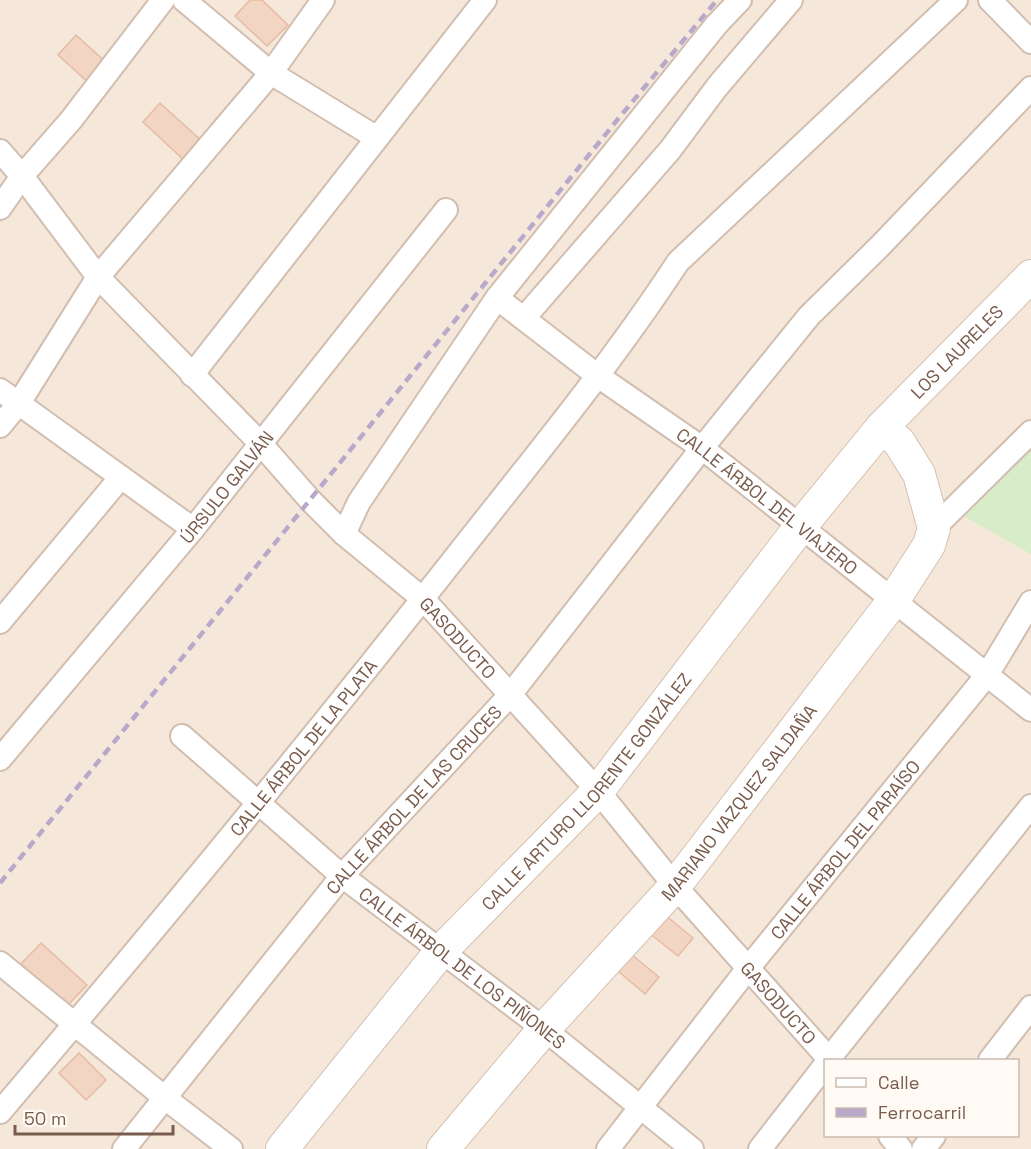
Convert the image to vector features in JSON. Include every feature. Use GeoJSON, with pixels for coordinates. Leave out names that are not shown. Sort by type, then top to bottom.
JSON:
{"type":"FeatureCollection","features":[{"type":"Feature","properties":{"kind":"street"},"geometry":{"type":"LineString","coordinates":[[0,208],[22,176],[70,120],[163,0]]}},
{"type":"Feature","properties":{"kind":"street"},"geometry":{"type":"LineString","coordinates":[[184,0],[271,73],[377,138]]}},
{"type":"Feature","properties":{"kind":"street"},"geometry":{"type":"LineString","coordinates":[[0,426],[19,403],[98,277],[271,73],[323,0]]}},
{"type":"Feature","properties":{"kind":"street"},"geometry":{"type":"LineString","coordinates":[[192,375],[485,0]]}},
{"type":"Feature","properties":{"kind":"street"},"geometry":{"type":"LineString","coordinates":[[344,534],[359,502],[497,298],[717,24],[740,0]]}},
{"type":"Feature","properties":{"kind":"street"},"geometry":{"type":"LineString","coordinates":[[524,318],[670,150],[724,79],[791,0]]}},
{"type":"Feature","properties":{"kind":"street","name":"CALLE ÁRBOL DE LA PLATA"},"geometry":{"type":"LineString","coordinates":[[0,1112],[259,802],[423,599],[598,376],[646,311],[678,262],[956,0]]}},
{"type":"Feature","properties":{"kind":"street"},"geometry":{"type":"LineString","coordinates":[[990,0],[1031,42]]}},
{"type":"Feature","properties":{"kind":"street","name":"CALLE ÁRBOL DE LAS CRUCES"},"geometry":{"type":"LineString","coordinates":[[124,1149],[342,876],[510,695],[702,448],[809,316],[881,245],[1031,88]]}},
{"type":"Feature","properties":{"kind":"street","name":"GASODUCTO"},"geometry":{"type":"LineString","coordinates":[[0,151],[22,176],[98,277],[261,444],[311,501],[344,534],[423,599],[598,791],[675,886],[749,967],[826,1059]]}},
{"type":"Feature","properties":{"kind":"street","name":"ÚRSULO GALVÁN"},"geometry":{"type":"LineString","coordinates":[[0,759],[193,529],[446,210]]}},
{"type":"Feature","properties":{"kind":"street","name":"LOS LAURELES"},"geometry":{"type":"LineString","coordinates":[[882,427],[1031,276]]}},
{"type":"Feature","properties":{"kind":"street","name":"CALLE ÁRBOL DEL VIAJERO"},"geometry":{"type":"LineString","coordinates":[[497,298],[598,376],[702,448],[1031,710]]}},
{"type":"Feature","properties":{"kind":"street"},"geometry":{"type":"LineString","coordinates":[[0,390],[193,529]]}},
{"type":"Feature","properties":{"kind":"street"},"geometry":{"type":"LineString","coordinates":[[882,427],[898,442],[919,474],[934,528],[1031,432]]}},
{"type":"Feature","properties":{"kind":"street","name":"CALLE ARTURO LLORENTE GONZÁLEZ"},"geometry":{"type":"LineString","coordinates":[[282,1149],[441,951],[598,791],[800,527],[882,427]]}},
{"type":"Feature","properties":{"kind":"street"},"geometry":{"type":"LineString","coordinates":[[0,622],[121,477]]}},
{"type":"Feature","properties":{"kind":"street","name":"MARIANO VAZQUEZ SALDAÑA"},"geometry":{"type":"LineString","coordinates":[[443,1149],[544,1029],[675,886],[893,601],[928,545],[934,528]]}},
{"type":"Feature","properties":{"kind":"street","name":"CALLE ÁRBOL DEL PARAÍSO"},"geometry":{"type":"LineString","coordinates":[[608,1149],[749,967],[987,675],[1031,602]]}},
{"type":"Feature","properties":{"kind":"street","name":"CALLE ÁRBOL DE LOS PIÑONES"},"geometry":{"type":"LineString","coordinates":[[182,736],[342,876],[544,1029],[692,1149]]}},
{"type":"Feature","properties":{"kind":"street"},"geometry":{"type":"LineString","coordinates":[[830,1059],[1031,806]]}},
{"type":"Feature","properties":{"kind":"street"},"geometry":{"type":"LineString","coordinates":[[0,963],[231,1149]]}},
{"type":"Feature","properties":{"kind":"street"},"geometry":{"type":"LineString","coordinates":[[991,1059],[1031,1007]]}},
{"type":"Feature","properties":{"kind":"street"},"geometry":{"type":"LineString","coordinates":[[760,1149],[824,1066]]}},
{"type":"Feature","properties":{"kind":"street"},"geometry":{"type":"LineString","coordinates":[[891,1137],[901,1149]]}},
{"type":"Feature","properties":{"kind":"street"},"geometry":{"type":"LineString","coordinates":[[923,1149],[933,1137]]}},
{"type":"Feature","properties":{"kind":"shaded area"},"geometry":{"type":"Polygon","coordinates":[[[0,0],[1031,0],[1031,1149],[0,1149],[0,0]]]}},
{"type":"Feature","properties":{"kind":"green space"},"geometry":{"type":"Polygon","coordinates":[[[1031,444],[1031,554],[960,514],[1031,444]]]}},
{"type":"Feature","properties":{"kind":"building"},"geometry":{"type":"Polygon","coordinates":[[[250,0],[262,0],[288,25],[267,46],[235,16],[250,0]]]}},
{"type":"Feature","properties":{"kind":"building"},"geometry":{"type":"Polygon","coordinates":[[[76,35],[109,65],[91,85],[58,55],[76,35]]]}},
{"type":"Feature","properties":{"kind":"building"},"geometry":{"type":"Polygon","coordinates":[[[160,103],[205,144],[187,163],[143,122],[160,103]]]}},
{"type":"Feature","properties":{"kind":"building"},"geometry":{"type":"Polygon","coordinates":[[[659,910],[693,938],[678,956],[644,929],[659,910]]]}},
{"type":"Feature","properties":{"kind":"building"},"geometry":{"type":"Polygon","coordinates":[[[41,943],[87,985],[67,1006],[21,964],[41,943]]]}},
{"type":"Feature","properties":{"kind":"building"},"geometry":{"type":"Polygon","coordinates":[[[626,950],[659,977],[645,994],[612,966],[626,950]]]}},
{"type":"Feature","properties":{"kind":"building"},"geometry":{"type":"Polygon","coordinates":[[[79,1053],[106,1080],[86,1100],[59,1073],[79,1053]]]}},
{"type":"Feature","properties":{"kind":"railway"},"geometry":{"type":"LineString","coordinates":[[0,883],[618,119],[717,0]]}}]}
